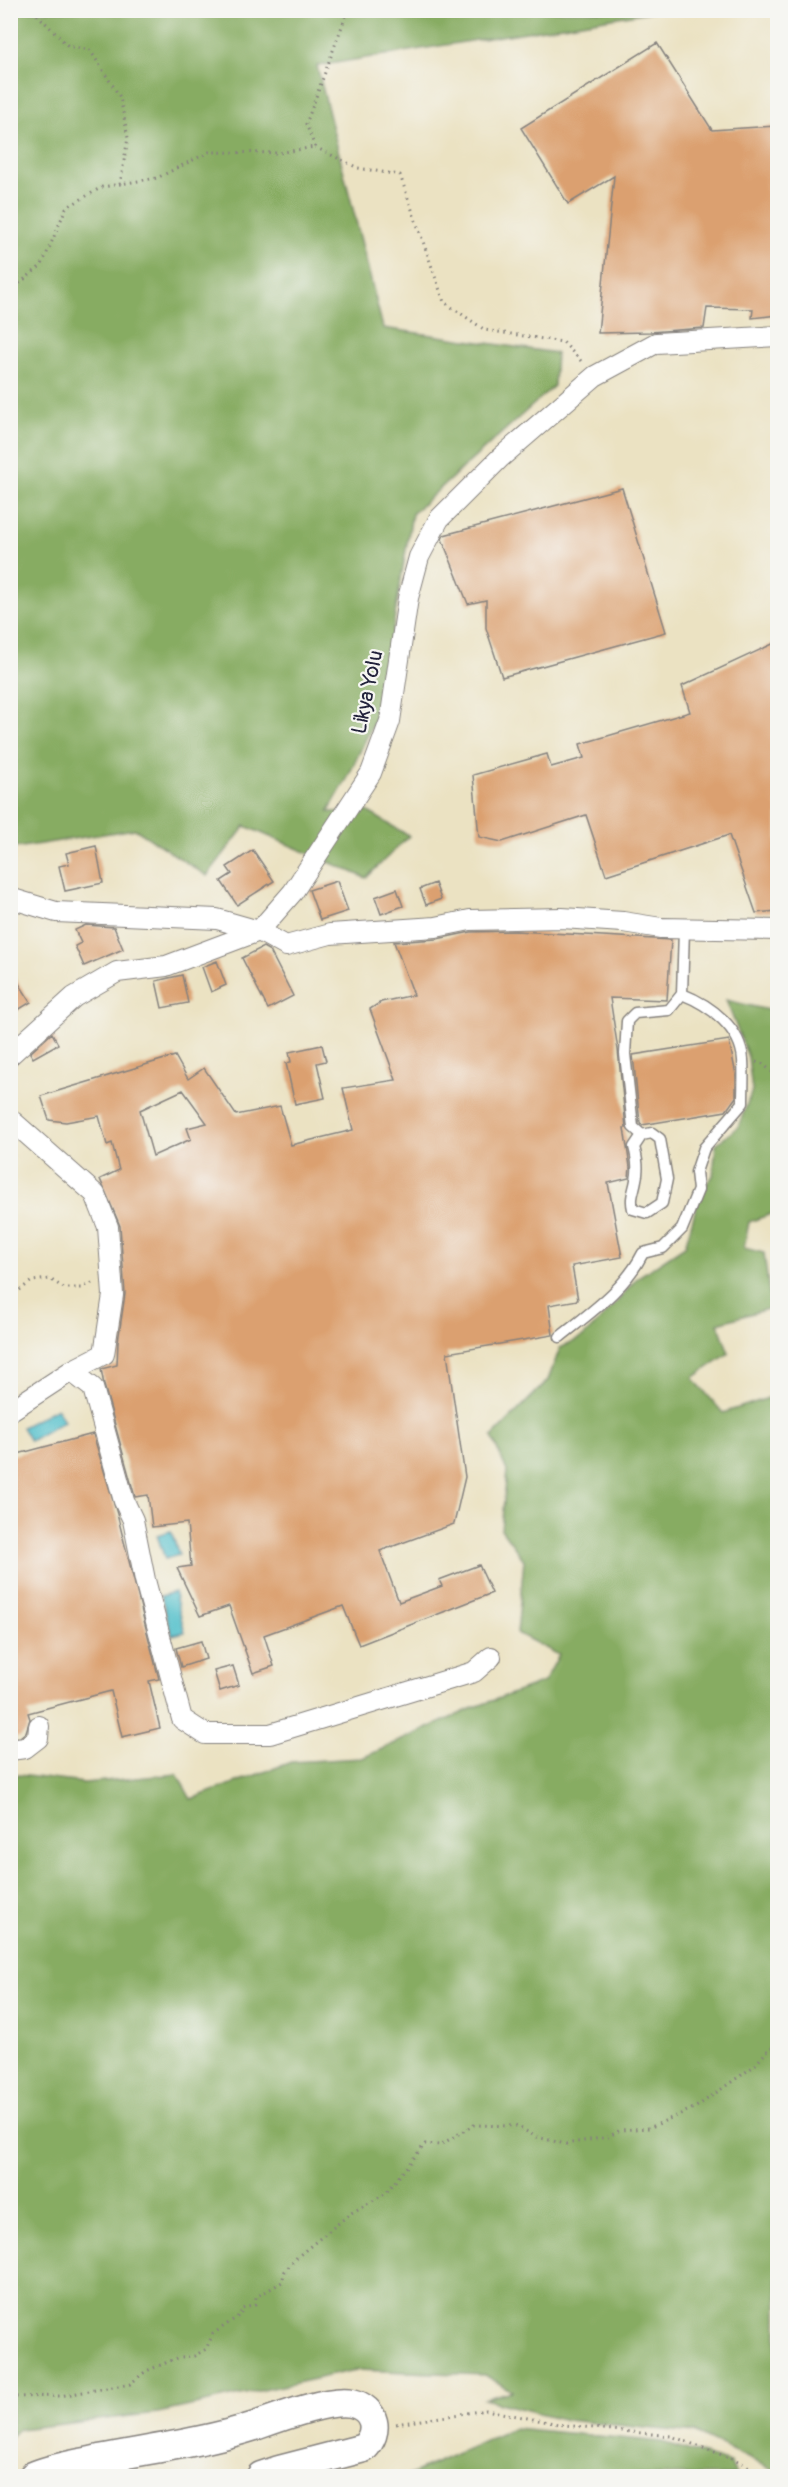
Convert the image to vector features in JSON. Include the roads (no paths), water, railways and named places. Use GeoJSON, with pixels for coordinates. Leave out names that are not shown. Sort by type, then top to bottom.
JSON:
{"type":"FeatureCollection","features":[{"type":"Feature","properties":{"kind":"main road"},"geometry":{"type":"LineString","coordinates":[[33,2476],[243,2430],[315,2406],[352,2403],[369,2413],[375,2427],[373,2440],[364,2448],[261,2476]]}},
{"type":"Feature","properties":{"kind":"street","name":"Likya Yolu"},"geometry":{"type":"LineString","coordinates":[[259,931],[293,892],[370,772],[390,721],[408,598],[419,557],[439,519],[500,458],[596,376],[656,343],[777,336]]}},
{"type":"Feature","properties":{"kind":"street"},"geometry":{"type":"LineString","coordinates":[[10,898],[56,912],[217,920],[259,931],[286,946],[330,934],[436,927],[471,920],[562,918],[684,929],[777,930]]}},
{"type":"Feature","properties":{"kind":"street"},"geometry":{"type":"LineString","coordinates":[[10,1055],[74,997],[117,972],[166,966],[259,931]]}},
{"type":"Feature","properties":{"kind":"street"},"geometry":{"type":"LineString","coordinates":[[10,1119],[95,1194],[108,1227],[113,1295],[104,1354],[71,1371],[10,1411]]}},
{"type":"Feature","properties":{"kind":"street"},"geometry":{"type":"LineString","coordinates":[[71,1371],[93,1388],[124,1501],[133,1520],[145,1580],[182,1719],[205,1734],[270,1734],[474,1672],[491,1657]]}},
{"type":"Feature","properties":{"kind":"street"},"geometry":{"type":"LineString","coordinates":[[10,1750],[25,1748],[38,1738],[39,1726]]}},
{"type":"Feature","properties":{"kind":"lane"},"geometry":{"type":"LineString","coordinates":[[642,1136],[633,1127],[625,1054],[627,1021],[635,1013],[669,1010],[682,994],[684,929]]}},
{"type":"Feature","properties":{"kind":"lane"},"geometry":{"type":"LineString","coordinates":[[560,1336],[607,1299],[635,1269],[643,1253],[663,1248],[682,1229],[698,1190],[696,1172],[704,1148],[743,1103],[743,1058],[732,1028],[694,999],[682,994]]}},
{"type":"Feature","properties":{"kind":"lane"},"geometry":{"type":"LineString","coordinates":[[652,1133],[660,1139],[666,1179],[662,1203],[646,1213],[633,1209],[630,1200],[636,1182],[638,1162],[634,1146],[642,1136],[652,1133]]}},
{"type":"Feature","properties":{"kind":"water"},"geometry":{"type":"Polygon","coordinates":[[[57,1408],[64,1421],[30,1441],[22,1427],[57,1408]]]}},
{"type":"Feature","properties":{"kind":"water"},"geometry":{"type":"Polygon","coordinates":[[[171,1531],[179,1555],[165,1559],[157,1535],[171,1531]]]}},
{"type":"Feature","properties":{"kind":"water"},"geometry":{"type":"Polygon","coordinates":[[[174,1592],[185,1632],[172,1635],[161,1596],[174,1592]]]}}]}
